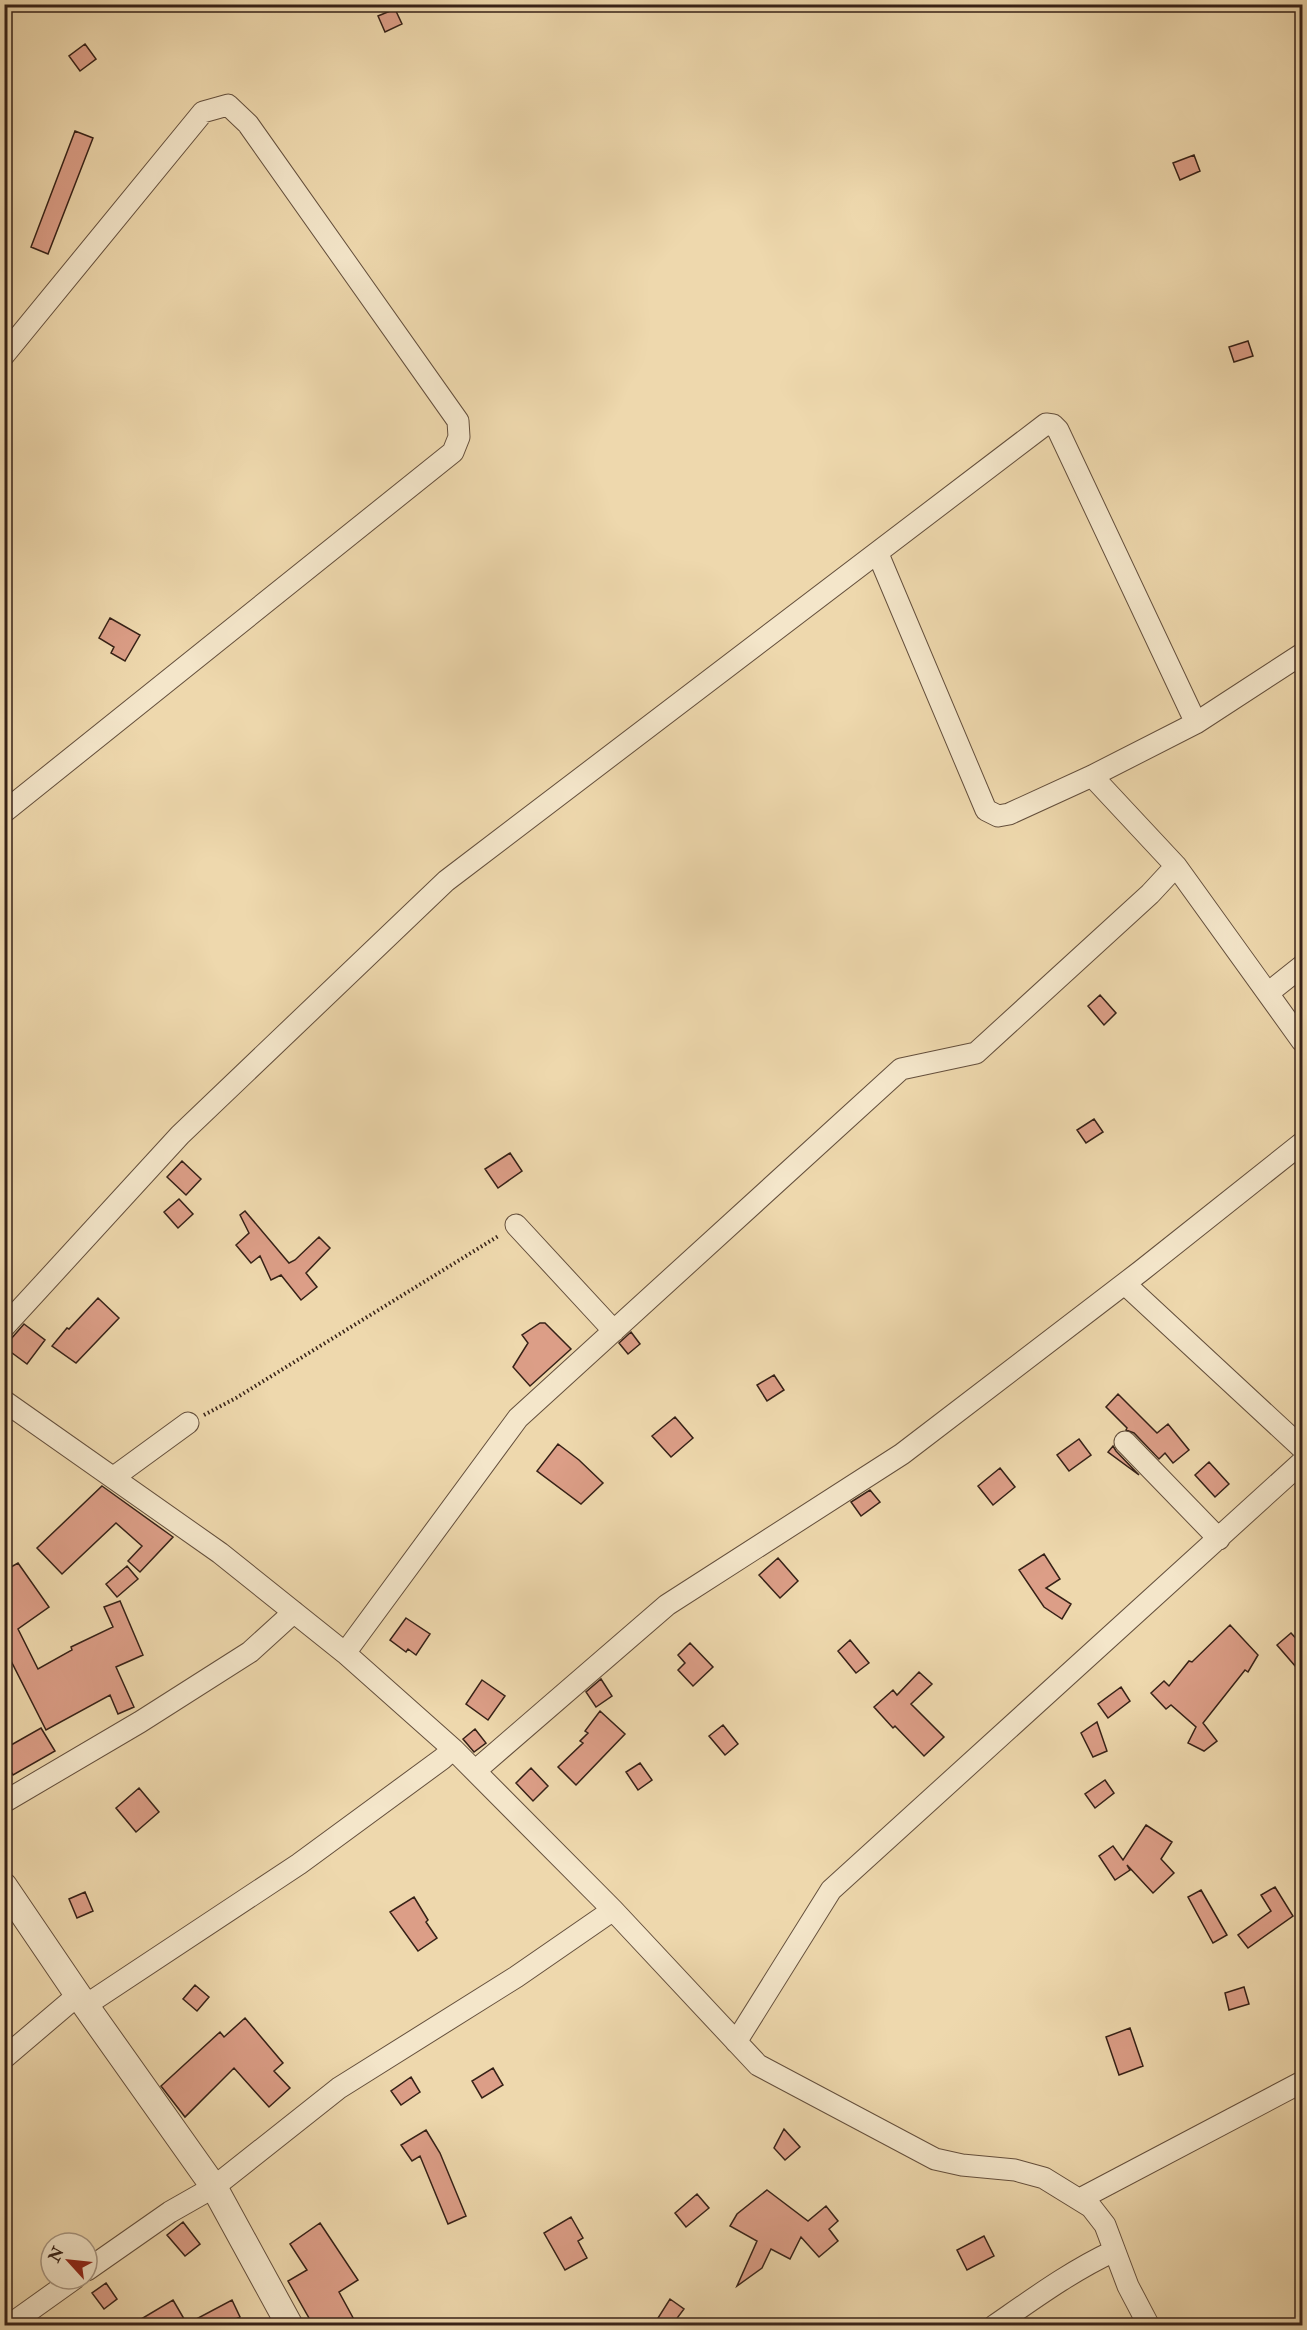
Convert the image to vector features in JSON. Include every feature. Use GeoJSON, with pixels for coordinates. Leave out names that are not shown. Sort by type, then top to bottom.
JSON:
{"type":"FeatureCollection","features":[{"type":"Feature","properties":{"kind":"street"},"geometry":{"type":"LineString","coordinates":[[4,355],[203,112],[228,105],[248,124],[458,421],[459,437],[453,452],[4,812]]}},
{"type":"Feature","properties":{"kind":"street"},"geometry":{"type":"LineString","coordinates":[[4,1327],[180,1135],[446,881],[1046,424],[1053,425],[1058,430],[1196,723]]}},
{"type":"Feature","properties":{"kind":"street"},"geometry":{"type":"LineString","coordinates":[[878,554],[986,810],[998,816],[1009,814],[1092,776],[1196,723],[1302,654]]}},
{"type":"Feature","properties":{"kind":"street"},"geometry":{"type":"LineString","coordinates":[[1092,776],[1176,866],[1302,1041]]}},
{"type":"Feature","properties":{"kind":"street"},"geometry":{"type":"LineString","coordinates":[[345,1653],[518,1418],[901,1069],[976,1053],[1150,894],[1176,866]]}},
{"type":"Feature","properties":{"kind":"street"},"geometry":{"type":"LineString","coordinates":[[1268,993],[1302,966]]}},
{"type":"Feature","properties":{"kind":"street"},"geometry":{"type":"LineString","coordinates":[[475,1771],[667,1605],[902,1454],[1125,1284],[1302,1143]]}},
{"type":"Feature","properties":{"kind":"street"},"geometry":{"type":"LineString","coordinates":[[516,1225],[614,1331]]}},
{"type":"Feature","properties":{"kind":"street"},"geometry":{"type":"LineString","coordinates":[[1125,1284],[1302,1448]]}},
{"type":"Feature","properties":{"kind":"street"},"geometry":{"type":"LineString","coordinates":[[4,1401],[220,1554],[345,1653],[453,1749],[613,1910],[758,2065],[935,2160],[1015,2170],[1044,2178],[1091,2207],[1105,2225],[1128,2286],[1149,2325]]}},
{"type":"Feature","properties":{"kind":"street"},"geometry":{"type":"LineString","coordinates":[[114,1478],[188,1423]]}},
{"type":"Feature","properties":{"kind":"street"},"geometry":{"type":"LineString","coordinates":[[1125,1442],[1219,1539]]}},
{"type":"Feature","properties":{"kind":"street"},"geometry":{"type":"LineString","coordinates":[[736,2042],[831,1890],[1302,1462]]}},
{"type":"Feature","properties":{"kind":"street"},"geometry":{"type":"LineString","coordinates":[[4,1802],[140,1722],[250,1652],[294,1611]]}},
{"type":"Feature","properties":{"kind":"street"},"geometry":{"type":"LineString","coordinates":[[4,2058],[82,2000],[299,1864],[453,1749]]}},
{"type":"Feature","properties":{"kind":"street"},"geometry":{"type":"LineString","coordinates":[[4,1886],[214,2187],[290,2325]]}},
{"type":"Feature","properties":{"kind":"street"},"geometry":{"type":"LineString","coordinates":[[99,2262],[170,2212],[214,2187],[339,2088],[516,1977],[613,1910]]}},
{"type":"Feature","properties":{"kind":"street"},"geometry":{"type":"LineString","coordinates":[[1080,2199],[1302,2082]]}},
{"type":"Feature","properties":{"kind":"street"},"geometry":{"type":"LineString","coordinates":[[994,2325],[1056,2283],[1114,2251]]}},
{"type":"Feature","properties":{"kind":"street"},"geometry":{"type":"LineString","coordinates":[[8,2325],[57,2291]]}},
{"type":"Feature","properties":{"kind":"path"},"geometry":{"type":"LineString","coordinates":[[188,1423],[236,1398],[516,1225]]}},
{"type":"Feature","properties":{"kind":"building"},"geometry":{"type":"Polygon","coordinates":[[[395,9],[402,24],[385,32],[378,16],[395,9]]]}},
{"type":"Feature","properties":{"kind":"building"},"geometry":{"type":"Polygon","coordinates":[[[85,44],[96,59],[80,71],[69,56],[85,44]]]}},
{"type":"Feature","properties":{"kind":"building"},"geometry":{"type":"Polygon","coordinates":[[[75,131],[93,138],[48,254],[31,247],[75,131]]]}},
{"type":"Feature","properties":{"kind":"building"},"geometry":{"type":"Polygon","coordinates":[[[1194,155],[1200,171],[1180,180],[1173,163],[1194,155]]]}},
{"type":"Feature","properties":{"kind":"building"},"geometry":{"type":"Polygon","coordinates":[[[1248,341],[1253,356],[1234,362],[1229,347],[1248,341]]]}},
{"type":"Feature","properties":{"kind":"building"},"geometry":{"type":"Polygon","coordinates":[[[110,618],[140,635],[125,661],[111,653],[114,647],[99,638],[110,618]]]}},
{"type":"Feature","properties":{"kind":"building"},"geometry":{"type":"Polygon","coordinates":[[[1100,995],[1116,1013],[1104,1025],[1088,1006],[1100,995]]]}},
{"type":"Feature","properties":{"kind":"building"},"geometry":{"type":"Polygon","coordinates":[[[1094,1119],[1103,1132],[1086,1143],[1077,1130],[1094,1119]]]}},
{"type":"Feature","properties":{"kind":"building"},"geometry":{"type":"Polygon","coordinates":[[[510,1153],[522,1171],[498,1188],[485,1169],[510,1153]]]}},
{"type":"Feature","properties":{"kind":"building"},"geometry":{"type":"Polygon","coordinates":[[[182,1161],[201,1179],[186,1195],[167,1177],[182,1161]]]}},
{"type":"Feature","properties":{"kind":"building"},"geometry":{"type":"Polygon","coordinates":[[[179,1199],[193,1214],[178,1228],[164,1212],[179,1199]]]}},
{"type":"Feature","properties":{"kind":"building"},"geometry":{"type":"Polygon","coordinates":[[[245,1211],[289,1263],[319,1237],[330,1248],[306,1273],[317,1287],[301,1300],[281,1275],[271,1280],[260,1256],[251,1263],[236,1245],[249,1233],[240,1215],[245,1211]]]}},
{"type":"Feature","properties":{"kind":"building"},"geometry":{"type":"Polygon","coordinates":[[[98,1298],[119,1318],[76,1363],[52,1346],[98,1298]]]}},
{"type":"Feature","properties":{"kind":"building"},"geometry":{"type":"Polygon","coordinates":[[[540,1323],[545,1323],[571,1349],[530,1386],[513,1367],[528,1343],[522,1335],[540,1323]]]}},
{"type":"Feature","properties":{"kind":"building"},"geometry":{"type":"Polygon","coordinates":[[[24,1324],[45,1340],[27,1364],[4,1347],[24,1324]]]}},
{"type":"Feature","properties":{"kind":"building"},"geometry":{"type":"Polygon","coordinates":[[[631,1332],[640,1344],[628,1354],[619,1343],[631,1332]]]}},
{"type":"Feature","properties":{"kind":"building"},"geometry":{"type":"Polygon","coordinates":[[[774,1375],[784,1390],[767,1401],[757,1385],[774,1375]]]}},
{"type":"Feature","properties":{"kind":"building"},"geometry":{"type":"Polygon","coordinates":[[[1118,1394],[1157,1433],[1168,1424],[1189,1450],[1173,1463],[1165,1453],[1159,1459],[1134,1433],[1126,1430],[1127,1428],[1106,1407],[1118,1394]]]}},
{"type":"Feature","properties":{"kind":"building"},"geometry":{"type":"Polygon","coordinates":[[[675,1417],[693,1438],[671,1457],[652,1436],[675,1417]]]}},
{"type":"Feature","properties":{"kind":"building"},"geometry":{"type":"Polygon","coordinates":[[[1079,1439],[1091,1455],[1069,1471],[1057,1455],[1079,1439]]]}},
{"type":"Feature","properties":{"kind":"building"},"geometry":{"type":"Polygon","coordinates":[[[558,1444],[603,1483],[581,1504],[537,1471],[558,1444]]]}},
{"type":"Feature","properties":{"kind":"building"},"geometry":{"type":"Polygon","coordinates":[[[1113,1446],[1116,1451],[1139,1475],[1108,1452],[1113,1446]]]}},
{"type":"Feature","properties":{"kind":"building"},"geometry":{"type":"Polygon","coordinates":[[[1209,1462],[1229,1484],[1215,1497],[1195,1475],[1209,1462]]]}},
{"type":"Feature","properties":{"kind":"building"},"geometry":{"type":"Polygon","coordinates":[[[1000,1468],[1015,1487],[993,1505],[978,1486],[1000,1468]]]}},
{"type":"Feature","properties":{"kind":"building"},"geometry":{"type":"Polygon","coordinates":[[[102,1486],[173,1537],[140,1572],[128,1561],[142,1546],[116,1523],[62,1574],[37,1548],[102,1486]]]}},
{"type":"Feature","properties":{"kind":"building"},"geometry":{"type":"Polygon","coordinates":[[[870,1490],[880,1502],[861,1516],[851,1502],[870,1490]]]}},
{"type":"Feature","properties":{"kind":"building"},"geometry":{"type":"Polygon","coordinates":[[[1044,1554],[1060,1579],[1046,1588],[1071,1604],[1062,1619],[1044,1607],[1019,1570],[1044,1554]]]}},
{"type":"Feature","properties":{"kind":"building"},"geometry":{"type":"Polygon","coordinates":[[[778,1558],[798,1581],[780,1598],[759,1575],[778,1558]]]}},
{"type":"Feature","properties":{"kind":"building"},"geometry":{"type":"Polygon","coordinates":[[[18,1563],[49,1607],[18,1629],[38,1669],[72,1650],[71,1647],[113,1627],[104,1607],[120,1601],[143,1655],[116,1667],[134,1707],[118,1714],[110,1695],[46,1730],[4,1647],[4,1571],[18,1563]]]}},
{"type":"Feature","properties":{"kind":"building"},"geometry":{"type":"Polygon","coordinates":[[[127,1566],[138,1579],[117,1597],[106,1584],[127,1566]]]}},
{"type":"Feature","properties":{"kind":"building"},"geometry":{"type":"Polygon","coordinates":[[[406,1618],[430,1634],[416,1655],[408,1649],[406,1652],[390,1640],[406,1618]]]}},
{"type":"Feature","properties":{"kind":"building"},"geometry":{"type":"Polygon","coordinates":[[[1230,1625],[1258,1655],[1248,1672],[1245,1670],[1203,1723],[1217,1741],[1204,1751],[1188,1743],[1196,1727],[1171,1705],[1166,1709],[1151,1693],[1164,1681],[1169,1686],[1189,1661],[1192,1662],[1230,1625]]]}},
{"type":"Feature","properties":{"kind":"building"},"geometry":{"type":"Polygon","coordinates":[[[1291,1633],[1302,1645],[1302,1674],[1277,1645],[1291,1633]]]}},
{"type":"Feature","properties":{"kind":"building"},"geometry":{"type":"Polygon","coordinates":[[[850,1640],[869,1663],[856,1673],[838,1651],[850,1640]]]}},
{"type":"Feature","properties":{"kind":"building"},"geometry":{"type":"Polygon","coordinates":[[[690,1643],[713,1667],[693,1686],[678,1670],[685,1663],[678,1655],[690,1643]]]}},
{"type":"Feature","properties":{"kind":"building"},"geometry":{"type":"Polygon","coordinates":[[[919,1672],[932,1684],[911,1704],[944,1737],[924,1756],[874,1707],[893,1690],[897,1695],[919,1672]]]}},
{"type":"Feature","properties":{"kind":"building"},"geometry":{"type":"Polygon","coordinates":[[[601,1679],[612,1696],[596,1707],[586,1692],[601,1679]]]}},
{"type":"Feature","properties":{"kind":"building"},"geometry":{"type":"Polygon","coordinates":[[[482,1680],[505,1696],[488,1720],[466,1704],[482,1680]]]}},
{"type":"Feature","properties":{"kind":"building"},"geometry":{"type":"Polygon","coordinates":[[[1121,1687],[1130,1701],[1108,1718],[1098,1704],[1121,1687]]]}},
{"type":"Feature","properties":{"kind":"building"},"geometry":{"type":"Polygon","coordinates":[[[600,1711],[625,1734],[576,1785],[558,1767],[583,1743],[580,1741],[588,1733],[585,1731],[600,1711]]]}},
{"type":"Feature","properties":{"kind":"building"},"geometry":{"type":"Polygon","coordinates":[[[1097,1722],[1107,1751],[1093,1757],[1081,1733],[1097,1722]]]}},
{"type":"Feature","properties":{"kind":"building"},"geometry":{"type":"Polygon","coordinates":[[[723,1725],[738,1744],[725,1755],[709,1736],[723,1725]]]}},
{"type":"Feature","properties":{"kind":"building"},"geometry":{"type":"Polygon","coordinates":[[[41,1728],[55,1751],[13,1775],[4,1761],[4,1749],[41,1728]]]}},
{"type":"Feature","properties":{"kind":"building"},"geometry":{"type":"Polygon","coordinates":[[[475,1729],[486,1743],[474,1752],[463,1739],[475,1729]]]}},
{"type":"Feature","properties":{"kind":"building"},"geometry":{"type":"Polygon","coordinates":[[[640,1763],[652,1780],[638,1790],[626,1772],[640,1763]]]}},
{"type":"Feature","properties":{"kind":"building"},"geometry":{"type":"Polygon","coordinates":[[[531,1768],[548,1786],[533,1801],[516,1783],[531,1768]]]}},
{"type":"Feature","properties":{"kind":"building"},"geometry":{"type":"Polygon","coordinates":[[[1105,1780],[1114,1793],[1095,1808],[1085,1794],[1105,1780]]]}},
{"type":"Feature","properties":{"kind":"building"},"geometry":{"type":"Polygon","coordinates":[[[139,1788],[159,1812],[136,1832],[116,1808],[139,1788]]]}},
{"type":"Feature","properties":{"kind":"building"},"geometry":{"type":"Polygon","coordinates":[[[1146,1825],[1172,1842],[1161,1859],[1174,1873],[1153,1893],[1127,1865],[1130,1870],[1115,1880],[1099,1856],[1113,1846],[1123,1860],[1146,1825]]]}},
{"type":"Feature","properties":{"kind":"building"},"geometry":{"type":"Polygon","coordinates":[[[1275,1887],[1293,1916],[1248,1948],[1238,1935],[1271,1911],[1261,1895],[1275,1887]]]}},
{"type":"Feature","properties":{"kind":"building"},"geometry":{"type":"Polygon","coordinates":[[[1201,1890],[1227,1935],[1213,1943],[1188,1897],[1201,1890]]]}},
{"type":"Feature","properties":{"kind":"building"},"geometry":{"type":"Polygon","coordinates":[[[85,1892],[93,1911],[77,1918],[69,1899],[85,1892]]]}},
{"type":"Feature","properties":{"kind":"building"},"geometry":{"type":"Polygon","coordinates":[[[414,1897],[437,1938],[418,1951],[390,1912],[414,1897]]]}},
{"type":"Feature","properties":{"kind":"building"},"geometry":{"type":"Polygon","coordinates":[[[195,1985],[209,1997],[197,2011],[183,1999],[195,1985]]]}},
{"type":"Feature","properties":{"kind":"building"},"geometry":{"type":"Polygon","coordinates":[[[1244,1987],[1249,2004],[1229,2010],[1225,1993],[1244,1987]]]}},
{"type":"Feature","properties":{"kind":"building"},"geometry":{"type":"Polygon","coordinates":[[[245,2018],[283,2063],[274,2071],[290,2088],[269,2107],[234,2068],[185,2117],[161,2086],[220,2032],[224,2037],[245,2018]]]}},
{"type":"Feature","properties":{"kind":"building"},"geometry":{"type":"Polygon","coordinates":[[[1130,2028],[1143,2066],[1119,2075],[1106,2037],[1130,2028]]]}},
{"type":"Feature","properties":{"kind":"building"},"geometry":{"type":"Polygon","coordinates":[[[493,2068],[503,2085],[482,2098],[472,2081],[493,2068]]]}},
{"type":"Feature","properties":{"kind":"building"},"geometry":{"type":"Polygon","coordinates":[[[411,2077],[420,2092],[401,2105],[391,2091],[411,2077]]]}},
{"type":"Feature","properties":{"kind":"building"},"geometry":{"type":"Polygon","coordinates":[[[784,2129],[800,2147],[785,2160],[774,2148],[784,2129]]]}},
{"type":"Feature","properties":{"kind":"building"},"geometry":{"type":"Polygon","coordinates":[[[426,2130],[440,2153],[466,2216],[448,2224],[420,2156],[412,2161],[401,2145],[426,2130]]]}},
{"type":"Feature","properties":{"kind":"building"},"geometry":{"type":"Polygon","coordinates":[[[767,2190],[808,2221],[826,2206],[838,2221],[829,2229],[838,2241],[819,2257],[801,2237],[790,2259],[771,2249],[762,2268],[737,2286],[757,2241],[730,2226],[737,2214],[767,2190]]]}},
{"type":"Feature","properties":{"kind":"building"},"geometry":{"type":"Polygon","coordinates":[[[697,2194],[709,2208],[686,2227],[675,2213],[697,2194]]]}},
{"type":"Feature","properties":{"kind":"building"},"geometry":{"type":"Polygon","coordinates":[[[571,2217],[583,2238],[578,2241],[587,2258],[565,2270],[544,2233],[571,2217]]]}},
{"type":"Feature","properties":{"kind":"building"},"geometry":{"type":"Polygon","coordinates":[[[183,2222],[200,2244],[185,2256],[167,2235],[183,2222]]]}},
{"type":"Feature","properties":{"kind":"building"},"geometry":{"type":"Polygon","coordinates":[[[320,2223],[358,2280],[339,2292],[357,2325],[313,2325],[288,2281],[307,2270],[290,2244],[320,2223]]]}},
{"type":"Feature","properties":{"kind":"building"},"geometry":{"type":"Polygon","coordinates":[[[984,2236],[994,2256],[967,2270],[957,2250],[984,2236]]]}},
{"type":"Feature","properties":{"kind":"building"},"geometry":{"type":"Polygon","coordinates":[[[106,2283],[117,2299],[104,2309],[92,2293],[99,2291],[99,2288],[106,2283]]]}},
{"type":"Feature","properties":{"kind":"building"},"geometry":{"type":"Polygon","coordinates":[[[670,2299],[684,2309],[672,2325],[658,2318],[670,2299]]]}},
{"type":"Feature","properties":{"kind":"building"},"geometry":{"type":"Polygon","coordinates":[[[173,2300],[187,2324],[232,2300],[240,2317],[224,2325],[131,2325],[173,2300]]]}}]}
